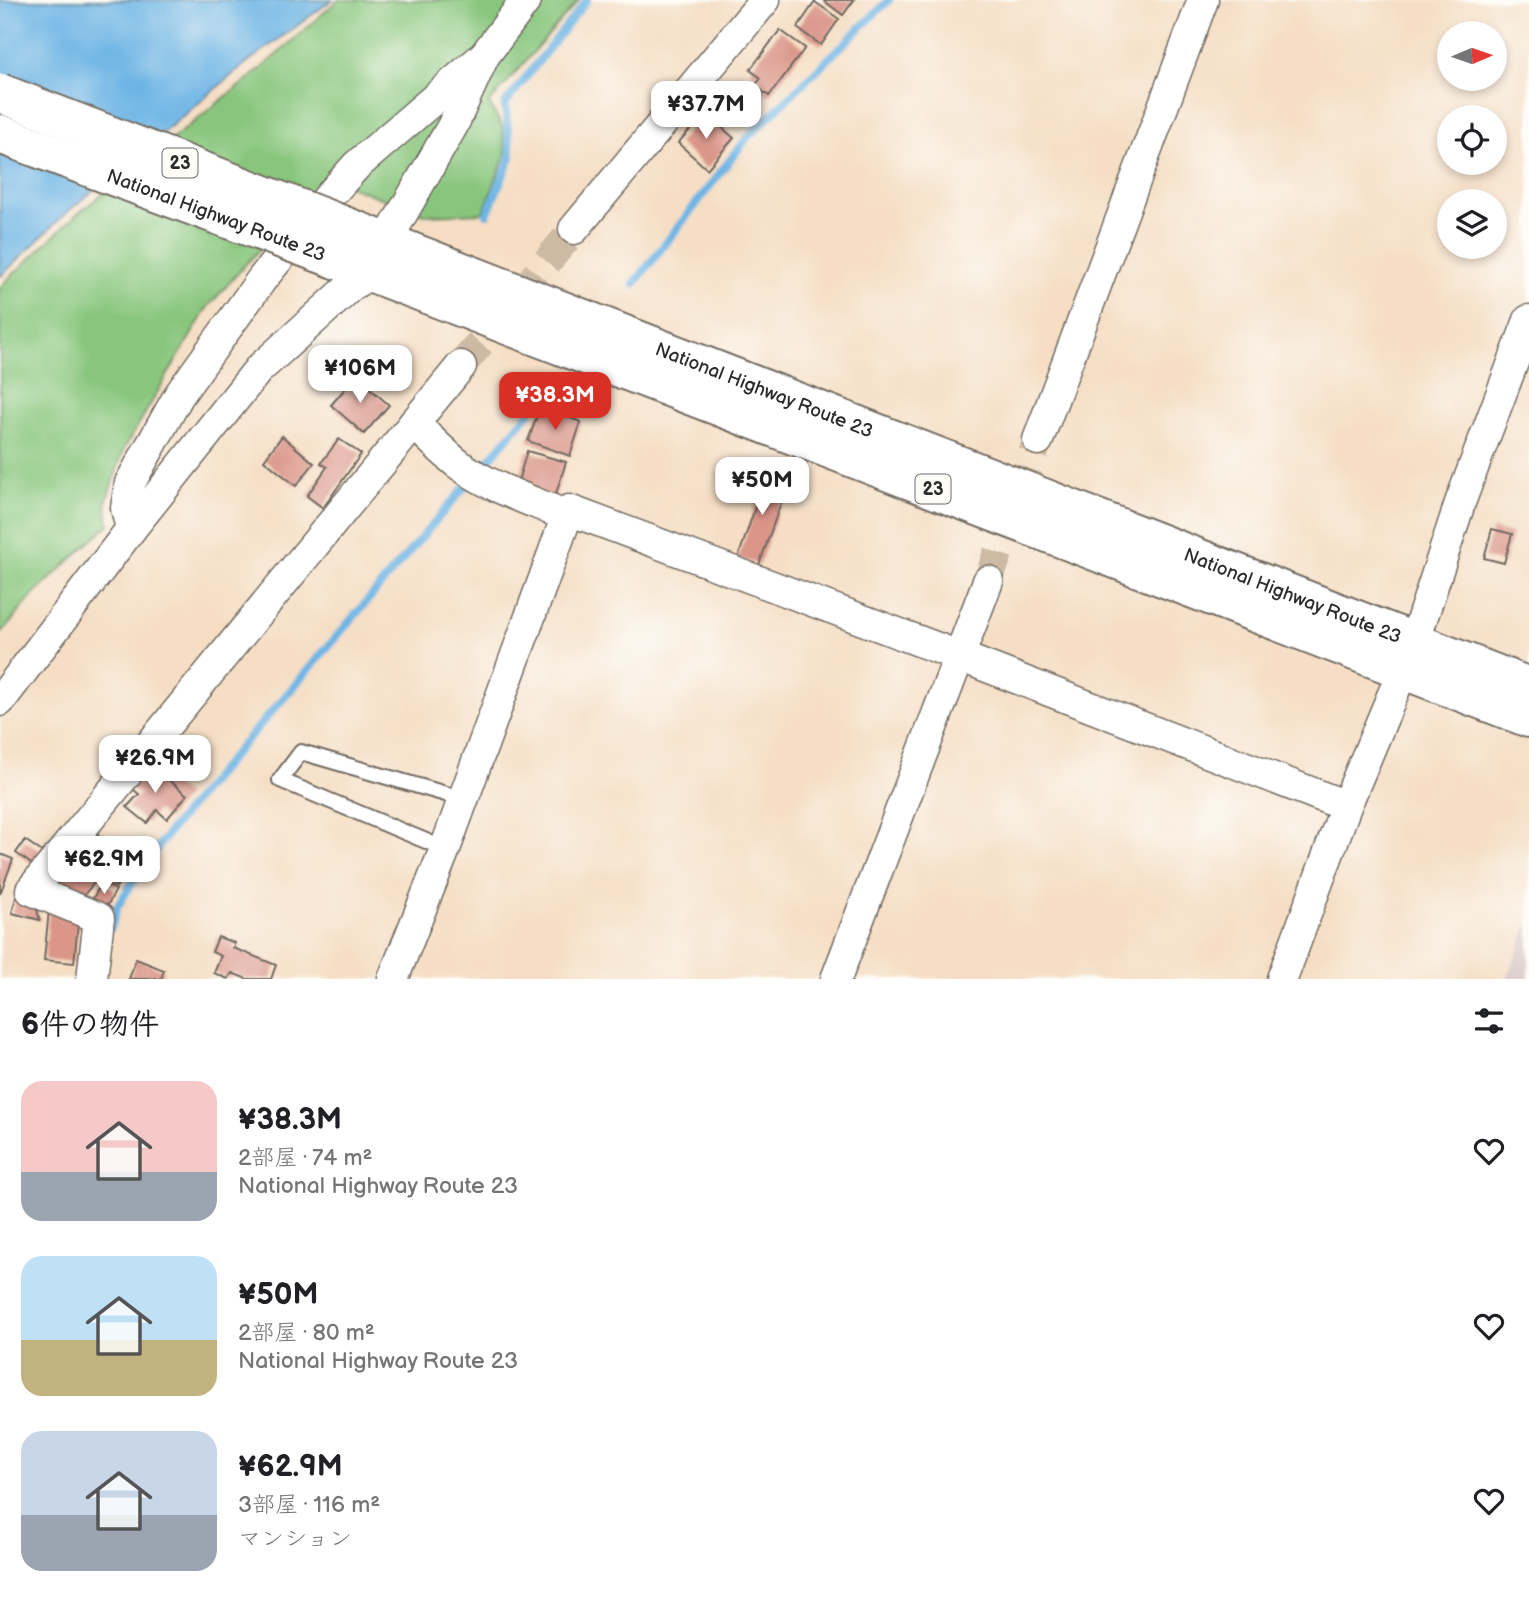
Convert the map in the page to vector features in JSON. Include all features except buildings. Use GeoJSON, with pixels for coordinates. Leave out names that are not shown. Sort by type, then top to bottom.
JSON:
{"type":"FeatureCollection","features":[{"type":"Feature","properties":{"kind":"highway","name":"National Highway Route 23"},"geometry":{"type":"LineString","coordinates":[[0,93],[363,252],[1409,657],[1529,719]]}},
{"type":"Feature","properties":{"kind":"highway","name":"National Highway Route 23"},"geometry":{"type":"LineString","coordinates":[[0,134],[363,252]]}},
{"type":"Feature","properties":{"kind":"highway","name":"National Highway Route 23"},"geometry":{"type":"LineString","coordinates":[[1409,657],[1529,687]]}},
{"type":"Feature","properties":{"kind":"street"},"geometry":{"type":"LineString","coordinates":[[131,530],[126,508],[130,483],[179,396],[262,279],[356,166],[484,56],[526,0]]}},
{"type":"Feature","properties":{"kind":"street"},"geometry":{"type":"LineString","coordinates":[[574,229],[765,0]]}},
{"type":"Feature","properties":{"kind":"street"},"geometry":{"type":"LineString","coordinates":[[1038,440],[1203,0]]}},
{"type":"Feature","properties":{"kind":"street"},"geometry":{"type":"LineString","coordinates":[[0,701],[258,370],[351,286],[363,252],[453,125],[484,56]]}},
{"type":"Feature","properties":{"kind":"street"},"geometry":{"type":"LineString","coordinates":[[1282,979],[1346,806],[1409,657],[1461,500],[1529,320]]}},
{"type":"Feature","properties":{"kind":"street"},"geometry":{"type":"LineString","coordinates":[[92,979],[99,918],[31,890],[461,366]]}},
{"type":"Feature","properties":{"kind":"street"},"geometry":{"type":"LineString","coordinates":[[414,423],[471,473],[567,516]]}},
{"type":"Feature","properties":{"kind":"street"},"geometry":{"type":"LineString","coordinates":[[393,979],[445,849],[569,510],[959,656],[1346,806]]}},
{"type":"Feature","properties":{"kind":"street"},"geometry":{"type":"LineString","coordinates":[[836,979],[988,581]]}},
{"type":"Feature","properties":{"kind":"lane"},"geometry":{"type":"LineString","coordinates":[[445,849],[280,780],[301,752],[463,799]]}},
{"type":"Feature","properties":{"kind":"shaded area"},"geometry":{"type":"Polygon","coordinates":[[[1529,923],[1529,979],[1507,979],[1529,923]]]}},
{"type":"Feature","properties":{"kind":"green space"},"geometry":{"type":"Polygon","coordinates":[[[338,0],[579,0],[489,103],[502,126],[506,154],[483,213],[427,215],[330,179],[245,265],[207,308],[124,449],[106,502],[109,524],[35,593],[0,635],[0,287],[76,215],[257,72],[338,0]]]}},
{"type":"Feature","properties":{"kind":"water"},"geometry":{"type":"Polygon","coordinates":[[[0,0],[332,0],[249,61],[65,214],[0,277],[0,0]]]}},
{"type":"Feature","properties":{"kind":"waterway"},"geometry":{"type":"LineString","coordinates":[[487,214],[511,157],[505,104],[587,0]]}},
{"type":"Feature","properties":{"kind":"waterway"},"geometry":{"type":"LineString","coordinates":[[634,284],[747,138],[889,0]]}},
{"type":"Feature","properties":{"kind":"waterway"},"geometry":{"type":"LineString","coordinates":[[483,467],[534,407]]}},
{"type":"Feature","properties":{"kind":"waterway"},"geometry":{"type":"LineString","coordinates":[[111,928],[117,907],[169,832],[469,482]]}},
{"type":"Feature","properties":{"kind":"tunnel"},"geometry":{"type":"LineString","coordinates":[[461,366],[574,229]]}},
{"type":"Feature","properties":{"kind":"tunnel"},"geometry":{"type":"LineString","coordinates":[[988,581],[1038,440]]}}]}
